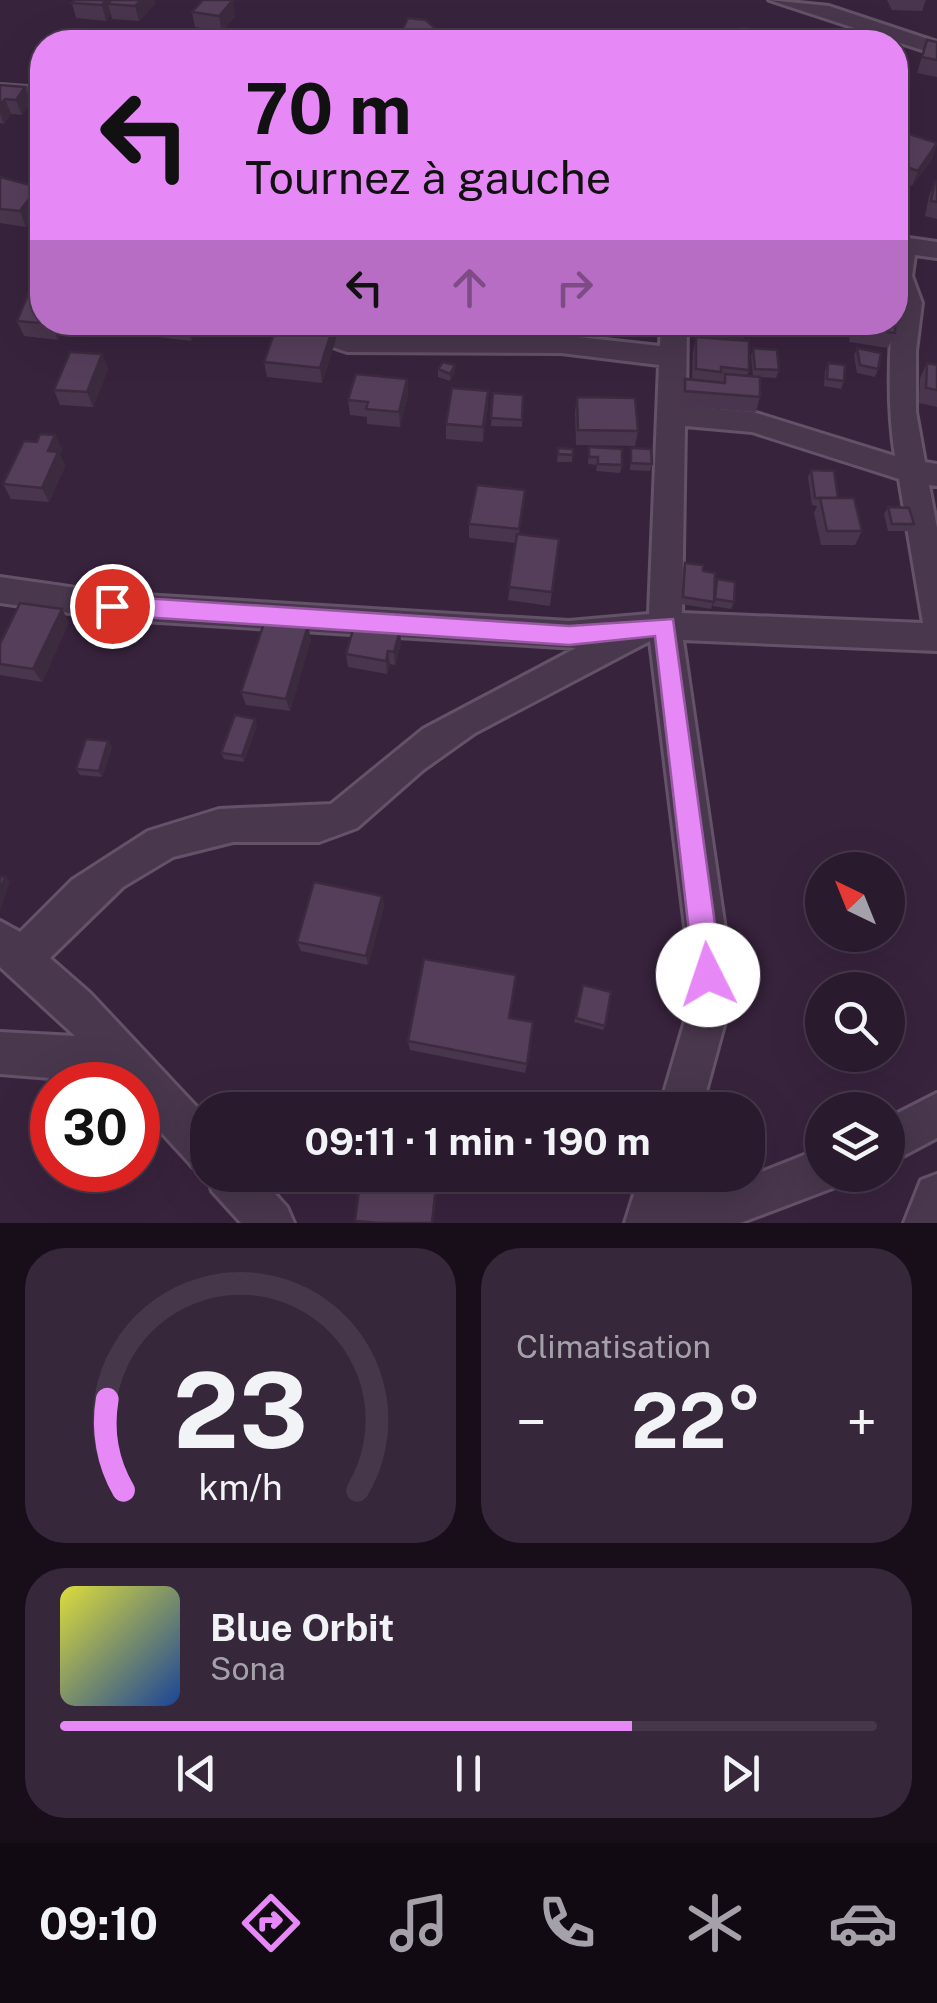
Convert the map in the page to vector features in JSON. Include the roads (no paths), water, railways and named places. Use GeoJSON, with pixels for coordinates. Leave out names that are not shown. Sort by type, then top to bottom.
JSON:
{"type":"FeatureCollection","features":[{"type":"Feature","properties":{"kind":"street"},"geometry":{"type":"LineString","coordinates":[[779,0],[881,30]]}},
{"type":"Feature","properties":{"kind":"street"},"geometry":{"type":"LineString","coordinates":[[908,39],[937,49]]}},
{"type":"Feature","properties":{"kind":"street"},"geometry":{"type":"LineString","coordinates":[[0,91],[30,93]]}},
{"type":"Feature","properties":{"kind":"street"},"geometry":{"type":"LineString","coordinates":[[908,246],[937,250]]}},
{"type":"Feature","properties":{"kind":"street"},"geometry":{"type":"LineString","coordinates":[[323,335],[347,343],[402,335]]}},
{"type":"Feature","properties":{"kind":"street"},"geometry":{"type":"LineString","coordinates":[[457,335],[673,357]]}},
{"type":"Feature","properties":{"kind":"street"},"geometry":{"type":"LineString","coordinates":[[674,335],[672,415],[651,627],[707,943],[709,1007],[685,1092]]}},
{"type":"Feature","properties":{"kind":"street"},"geometry":{"type":"LineString","coordinates":[[904,335],[902,351],[923,473],[937,618]]}},
{"type":"Feature","properties":{"kind":"street"},"geometry":{"type":"LineString","coordinates":[[672,415],[752,422],[923,473]]}},
{"type":"Feature","properties":{"kind":"street"},"geometry":{"type":"LineString","coordinates":[[0,590],[112,606],[569,636],[651,627],[937,637]]}},
{"type":"Feature","properties":{"kind":"street"},"geometry":{"type":"LineString","coordinates":[[190,1133],[76,1007],[12,950],[100,880],[164,841],[220,826],[335,820],[440,737],[651,627]]}},
{"type":"Feature","properties":{"kind":"street"},"geometry":{"type":"LineString","coordinates":[[0,1053],[123,1060]]}},
{"type":"Feature","properties":{"kind":"street"},"geometry":{"type":"LineString","coordinates":[[905,1132],[937,1114]]}},
{"type":"Feature","properties":{"kind":"street"},"geometry":{"type":"LineString","coordinates":[[657,1192],[649,1223],[750,1198],[805,1177]]}},
{"type":"Feature","properties":{"kind":"street"},"geometry":{"type":"LineString","coordinates":[[244,1192],[272,1223]]}},
{"type":"Feature","properties":{"kind":"street"},"geometry":{"type":"LineString","coordinates":[[927,1223],[937,1196]]}}]}
